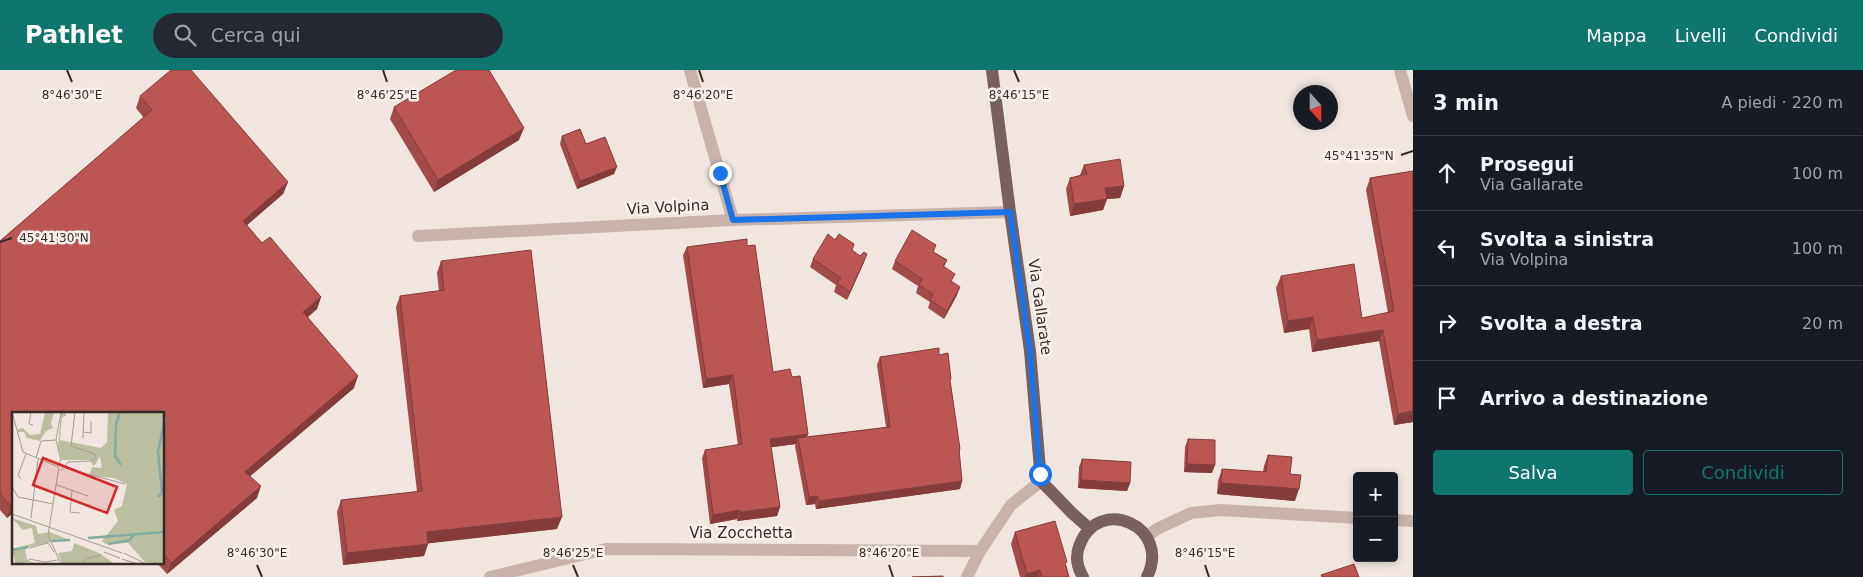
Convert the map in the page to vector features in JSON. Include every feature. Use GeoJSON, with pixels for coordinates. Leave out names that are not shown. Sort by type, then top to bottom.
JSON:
{"type":"FeatureCollection","features":[{"type":"Feature","properties":{"kind":"main road","name":"Via Gallarate"},"geometry":{"type":"LineString","coordinates":[[992,70],[1030,351],[1041,481]]}},
{"type":"Feature","properties":{"kind":"main road"},"geometry":{"type":"LineString","coordinates":[[1041,481],[1090,529]]}},
{"type":"Feature","properties":{"kind":"main road"},"geometry":{"type":"LineString","coordinates":[[1083,577],[1077,561],[1078,549],[1082,538],[1099,523],[1120,519],[1140,528],[1152,546],[1153,558],[1147,577]]}},
{"type":"Feature","properties":{"kind":"street"},"geometry":{"type":"LineString","coordinates":[[690,70],[733,220]]}},
{"type":"Feature","properties":{"kind":"street"},"geometry":{"type":"LineString","coordinates":[[1400,70],[1413,116]]}},
{"type":"Feature","properties":{"kind":"street","name":"Via Volpina"},"geometry":{"type":"LineString","coordinates":[[418,236],[733,220],[1010,212]]}},
{"type":"Feature","properties":{"kind":"street"},"geometry":{"type":"LineString","coordinates":[[967,577],[980,550],[1011,505],[1041,481]]}},
{"type":"Feature","properties":{"kind":"street"},"geometry":{"type":"LineString","coordinates":[[1147,536],[1157,529],[1191,513],[1221,510],[1353,518]]}},
{"type":"Feature","properties":{"kind":"street"},"geometry":{"type":"LineString","coordinates":[[1398,520],[1413,521]]}},
{"type":"Feature","properties":{"kind":"street","name":"Via Zocchetta"},"geometry":{"type":"LineString","coordinates":[[490,577],[606,549],[980,550]]}},
{"type":"Feature","properties":{"kind":"building"},"geometry":{"type":"Polygon","coordinates":[[[171,70],[191,70],[288,182],[243,221],[262,243],[270,237],[321,297],[303,312],[358,376],[245,472],[261,486],[171,563],[165,555],[165,412],[12,412],[12,505],[0,494],[0,241],[152,110],[140,96],[171,70]]]}},
{"type":"Feature","properties":{"kind":"building"},"geometry":{"type":"Polygon","coordinates":[[[456,70],[489,70],[524,128],[438,180],[394,107],[456,70]]]}},
{"type":"Feature","properties":{"kind":"building"},"geometry":{"type":"Polygon","coordinates":[[[580,129],[586,144],[605,137],[617,167],[580,181],[562,136],[580,129]]]}},
{"type":"Feature","properties":{"kind":"building"},"geometry":{"type":"Polygon","coordinates":[[[1120,159],[1124,186],[1105,188],[1107,199],[1074,204],[1070,178],[1087,174],[1084,165],[1120,159]]]}},
{"type":"Feature","properties":{"kind":"building"},"geometry":{"type":"Polygon","coordinates":[[[1413,171],[1413,411],[1398,414],[1383,330],[1317,340],[1313,317],[1288,321],[1281,276],[1354,264],[1362,318],[1394,311],[1370,178],[1413,171]]]}},
{"type":"Feature","properties":{"kind":"building"},"geometry":{"type":"Polygon","coordinates":[[[912,230],[936,245],[933,252],[947,260],[943,266],[955,274],[951,281],[960,287],[947,311],[930,300],[933,294],[919,285],[922,279],[895,261],[912,230]]]}},
{"type":"Feature","properties":{"kind":"building"},"geometry":{"type":"Polygon","coordinates":[[[828,234],[835,240],[839,234],[854,244],[852,250],[860,256],[864,252],[867,254],[850,292],[837,283],[841,278],[813,259],[828,234]]]}},
{"type":"Feature","properties":{"kind":"building"},"geometry":{"type":"Polygon","coordinates":[[[747,239],[747,246],[755,245],[773,372],[790,369],[792,377],[800,376],[808,434],[770,439],[780,507],[740,512],[740,510],[713,515],[705,450],[742,444],[733,375],[706,379],[687,247],[747,239]]]}},
{"type":"Feature","properties":{"kind":"building"},"geometry":{"type":"Polygon","coordinates":[[[531,250],[562,517],[427,532],[428,544],[347,553],[341,500],[422,491],[400,296],[444,290],[441,261],[531,250]]]}},
{"type":"Feature","properties":{"kind":"building"},"geometry":{"type":"Polygon","coordinates":[[[939,348],[939,355],[948,353],[962,481],[819,501],[818,496],[809,497],[798,438],[890,427],[880,357],[939,348]]]}},
{"type":"Feature","properties":{"kind":"building"},"geometry":{"type":"Polygon","coordinates":[[[1188,439],[1215,440],[1215,465],[1187,464],[1188,439]]]}},
{"type":"Feature","properties":{"kind":"building"},"geometry":{"type":"Polygon","coordinates":[[[1268,455],[1292,457],[1290,474],[1301,475],[1299,489],[1221,483],[1222,469],[1266,472],[1268,455]]]}},
{"type":"Feature","properties":{"kind":"building"},"geometry":{"type":"Polygon","coordinates":[[[1082,459],[1131,462],[1130,483],[1081,480],[1082,459]]]}},
{"type":"Feature","properties":{"kind":"building"},"geometry":{"type":"Polygon","coordinates":[[[1055,521],[1067,562],[1065,563],[1069,577],[1042,577],[1040,570],[1027,574],[1015,532],[1055,521]]]}},
{"type":"Feature","properties":{"kind":"building"},"geometry":{"type":"Polygon","coordinates":[[[1354,564],[1359,577],[1322,577],[1321,575],[1354,564]]]}},
{"type":"Feature","properties":{"kind":"route"},"geometry":{"type":"LineString","coordinates":[[720,173],[733,220],[1010,212],[1030,351],[1040,474]]}}]}
